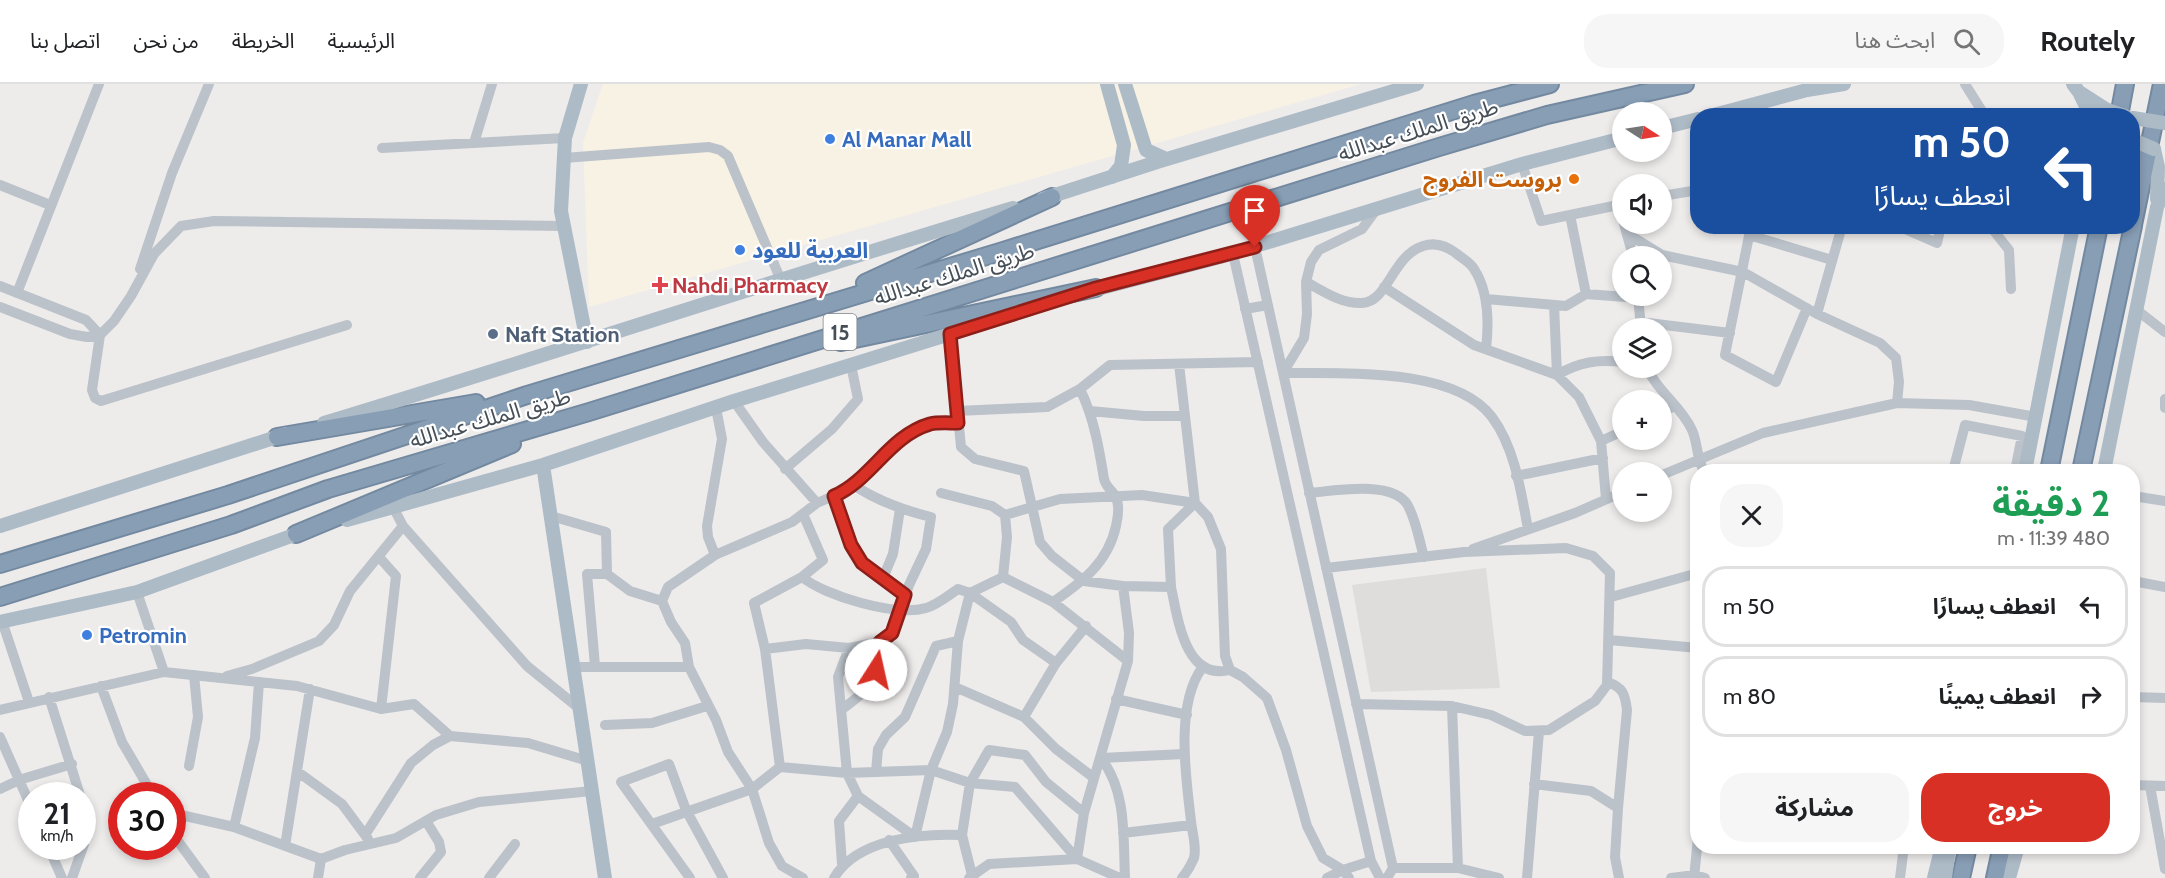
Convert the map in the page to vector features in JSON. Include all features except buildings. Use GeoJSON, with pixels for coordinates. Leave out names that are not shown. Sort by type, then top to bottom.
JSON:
{"type":"FeatureCollection","features":[{"type":"Feature","properties":{"kind":"highway","name":"طريق الملك عبدالله"},"geometry":{"type":"LineString","coordinates":[[0,564],[228,495],[527,395],[814,306],[1015,247],[1474,104],[1550,84]]}},
{"type":"Feature","properties":{"kind":"highway","name":"طريق الملك عبدالله"},"geometry":{"type":"LineString","coordinates":[[0,597],[231,525],[328,489],[589,412],[743,362],[1547,115],[1685,84]]}},
{"type":"Feature","properties":{"kind":"highway"},"geometry":{"type":"LineString","coordinates":[[2115,108],[2125,84]]}},
{"type":"Feature","properties":{"kind":"highway"},"geometry":{"type":"LineString","coordinates":[[2140,193],[2163,84]]}},
{"type":"Feature","properties":{"kind":"highway"},"geometry":{"type":"LineString","coordinates":[[814,306],[1052,197]]}},
{"type":"Feature","properties":{"kind":"highway"},"geometry":{"type":"LineString","coordinates":[[2050,464],[2097,234]]}},
{"type":"Feature","properties":{"kind":"highway"},"geometry":{"type":"LineString","coordinates":[[2082,464],[2131,234]]}},
{"type":"Feature","properties":{"kind":"highway"},"geometry":{"type":"LineString","coordinates":[[743,362],[1096,288]]}},
{"type":"Feature","properties":{"kind":"highway"},"geometry":{"type":"LineString","coordinates":[[277,437],[527,395]]}},
{"type":"Feature","properties":{"kind":"highway"},"geometry":{"type":"LineString","coordinates":[[296,534],[589,412]]}},
{"type":"Feature","properties":{"kind":"highway"},"geometry":{"type":"LineString","coordinates":[[1961,878],[1966,854]]}},
{"type":"Feature","properties":{"kind":"highway"},"geometry":{"type":"LineString","coordinates":[[1995,878],[2000,854]]}},
{"type":"Feature","properties":{"kind":"main road"},"geometry":{"type":"LineString","coordinates":[[581,84],[565,138],[561,211],[587,342]]}},
{"type":"Feature","properties":{"kind":"main road"},"geometry":{"type":"LineString","coordinates":[[1107,84],[1124,145],[1121,166],[1112,177]]}},
{"type":"Feature","properties":{"kind":"main road"},"geometry":{"type":"LineString","coordinates":[[1125,84],[1146,150],[1166,159]]}},
{"type":"Feature","properties":{"kind":"main road"},"geometry":{"type":"LineString","coordinates":[[0,526],[277,437],[587,342],[780,278],[1417,84]]}},
{"type":"Feature","properties":{"kind":"main road"},"geometry":{"type":"LineString","coordinates":[[1759,108],[1844,84]]}},
{"type":"Feature","properties":{"kind":"main road"},"geometry":{"type":"LineString","coordinates":[[2076,88],[2106,108]]}},
{"type":"Feature","properties":{"kind":"main road"},"geometry":{"type":"LineString","coordinates":[[2076,88],[2087,108]]}},
{"type":"Feature","properties":{"kind":"main road"},"geometry":{"type":"LineString","coordinates":[[2140,119],[2165,123]]}},
{"type":"Feature","properties":{"kind":"main road"},"geometry":{"type":"LineString","coordinates":[[1672,126],[1690,121]]}},
{"type":"Feature","properties":{"kind":"main road"},"geometry":{"type":"LineString","coordinates":[[1,621],[137,592],[296,534],[543,465],[734,401],[1096,288],[1233,254],[1522,164],[1612,141]]}},
{"type":"Feature","properties":{"kind":"main road"},"geometry":{"type":"LineString","coordinates":[[2105,464],[2138,311],[2157,207],[2158,167],[2154,149],[2140,143]]}},
{"type":"Feature","properties":{"kind":"main road"},"geometry":{"type":"LineString","coordinates":[[2157,207],[2165,189]]}},
{"type":"Feature","properties":{"kind":"main road"},"geometry":{"type":"LineString","coordinates":[[2026,464],[2071,234]]}},
{"type":"Feature","properties":{"kind":"main road"},"geometry":{"type":"LineString","coordinates":[[543,465],[605,878]]}},
{"type":"Feature","properties":{"kind":"main road"},"geometry":{"type":"LineString","coordinates":[[1934,878],[1940,854]]}},
{"type":"Feature","properties":{"kind":"main road"},"geometry":{"type":"LineString","coordinates":[[1945,878],[1948,854]]}},
{"type":"Feature","properties":{"kind":"main road"},"geometry":{"type":"LineString","coordinates":[[2009,878],[2017,854]]}},
{"type":"Feature","properties":{"kind":"main road"},"geometry":{"type":"LineString","coordinates":[[2016,878],[2019,854]]}},
{"type":"Feature","properties":{"kind":"street"},"geometry":{"type":"LineString","coordinates":[[17,293],[99,84]]}},
{"type":"Feature","properties":{"kind":"street"},"geometry":{"type":"LineString","coordinates":[[131,296],[172,173],[209,84]]}},
{"type":"Feature","properties":{"kind":"street"},"geometry":{"type":"LineString","coordinates":[[474,143],[492,84]]}},
{"type":"Feature","properties":{"kind":"street"},"geometry":{"type":"LineString","coordinates":[[1965,84],[1980,108]]}},
{"type":"Feature","properties":{"kind":"street"},"geometry":{"type":"LineString","coordinates":[[382,148],[565,138]]}},
{"type":"Feature","properties":{"kind":"street"},"geometry":{"type":"LineString","coordinates":[[564,158],[709,147],[720,150],[728,156],[780,278]]}},
{"type":"Feature","properties":{"kind":"street"},"geometry":{"type":"LineString","coordinates":[[1522,164],[1540,221],[1612,206]]}},
{"type":"Feature","properties":{"kind":"street"},"geometry":{"type":"LineString","coordinates":[[0,185],[50,205]]}},
{"type":"Feature","properties":{"kind":"street"},"geometry":{"type":"LineString","coordinates":[[1672,194],[1690,191]]}},
{"type":"Feature","properties":{"kind":"street"},"geometry":{"type":"LineString","coordinates":[[1283,373],[1304,338],[1307,314],[1306,282],[1311,262],[1319,250],[1362,228],[1376,210]]}},
{"type":"Feature","properties":{"kind":"street"},"geometry":{"type":"LineString","coordinates":[[1570,215],[1586,294]]}},
{"type":"Feature","properties":{"kind":"street"},"geometry":{"type":"LineString","coordinates":[[0,307],[70,334],[87,337],[100,335],[114,321],[131,296],[154,254],[181,226],[214,221],[564,226]]}},
{"type":"Feature","properties":{"kind":"street"},"geometry":{"type":"LineString","coordinates":[[1635,234],[1662,255],[1743,272],[1812,311],[1880,343],[1896,358],[1899,382],[1897,403]]}},
{"type":"Feature","properties":{"kind":"street"},"geometry":{"type":"LineString","coordinates":[[1749,234],[1725,355],[1776,382],[1812,311],[1840,234]]}},
{"type":"Feature","properties":{"kind":"street"},"geometry":{"type":"LineString","coordinates":[[1758,234],[1832,260]]}},
{"type":"Feature","properties":{"kind":"street"},"geometry":{"type":"LineString","coordinates":[[1916,234],[1937,243],[1939,234]]}},
{"type":"Feature","properties":{"kind":"street"},"geometry":{"type":"LineString","coordinates":[[1996,234],[2009,250],[2011,289]]}},
{"type":"Feature","properties":{"kind":"street"},"geometry":{"type":"LineString","coordinates":[[1306,282],[1335,298],[1362,303],[1376,298],[1404,256],[1424,245],[1446,246],[1474,268],[1486,299],[1488,328],[1486,349]]}},
{"type":"Feature","properties":{"kind":"street"},"geometry":{"type":"LineString","coordinates":[[1255,247],[1356,705],[1390,873],[1458,868],[1499,878]]}},
{"type":"Feature","properties":{"kind":"street"},"geometry":{"type":"LineString","coordinates":[[1233,254],[1371,861],[1380,878]]}},
{"type":"Feature","properties":{"kind":"street"},"geometry":{"type":"LineString","coordinates":[[0,286],[86,320],[100,335]]}},
{"type":"Feature","properties":{"kind":"street"},"geometry":{"type":"LineString","coordinates":[[1384,287],[1406,299],[1442,327],[1486,349],[1557,375],[1579,397],[1601,441],[1606,499]]}},
{"type":"Feature","properties":{"kind":"street"},"geometry":{"type":"LineString","coordinates":[[1486,299],[1566,306],[1586,294],[1612,295]]}},
{"type":"Feature","properties":{"kind":"street"},"geometry":{"type":"LineString","coordinates":[[1245,309],[1268,305]]}},
{"type":"Feature","properties":{"kind":"street"},"geometry":{"type":"LineString","coordinates":[[1554,305],[1557,375]]}},
{"type":"Feature","properties":{"kind":"street"},"geometry":{"type":"LineString","coordinates":[[2138,311],[2165,332]]}},
{"type":"Feature","properties":{"kind":"street"},"geometry":{"type":"LineString","coordinates":[[100,335],[92,390],[94,398],[101,401],[347,325]]}},
{"type":"Feature","properties":{"kind":"street"},"geometry":{"type":"LineString","coordinates":[[1672,328],[1730,333]]}},
{"type":"Feature","properties":{"kind":"street"},"geometry":{"type":"LineString","coordinates":[[950,334],[961,447],[975,459],[1024,471],[1040,542],[1052,556],[1084,581],[1123,586],[1171,587]]}},
{"type":"Feature","properties":{"kind":"street"},"geometry":{"type":"LineString","coordinates":[[1557,375],[1575,364],[1612,361]]}},
{"type":"Feature","properties":{"kind":"street"},"geometry":{"type":"LineString","coordinates":[[957,411],[1047,407],[1080,389],[1110,365],[1258,362]]}},
{"type":"Feature","properties":{"kind":"street"},"geometry":{"type":"LineString","coordinates":[[1179,364],[1196,503],[1208,517],[1221,549],[1225,656],[1230,670],[1243,677],[1267,698],[1286,750],[1307,826],[1323,858],[1346,874]]}},
{"type":"Feature","properties":{"kind":"street"},"geometry":{"type":"LineString","coordinates":[[785,469],[832,429],[858,399],[852,365]]}},
{"type":"Feature","properties":{"kind":"street"},"geometry":{"type":"LineString","coordinates":[[1283,373],[1419,380],[1463,393],[1491,415],[1507,443],[1528,529]]}},
{"type":"Feature","properties":{"kind":"street"},"geometry":{"type":"LineString","coordinates":[[1651,378],[1693,430],[1697,459],[1700,464]]}},
{"type":"Feature","properties":{"kind":"street"},"geometry":{"type":"LineString","coordinates":[[1053,602],[1084,581],[1102,562],[1115,531],[1118,514],[1116,498],[1106,485],[1090,411],[1080,389]]}},
{"type":"Feature","properties":{"kind":"street"},"geometry":{"type":"LineString","coordinates":[[2165,399],[2165,408]]}},
{"type":"Feature","properties":{"kind":"street"},"geometry":{"type":"LineString","coordinates":[[734,401],[785,469],[817,503]]}},
{"type":"Feature","properties":{"kind":"street"},"geometry":{"type":"LineString","coordinates":[[1672,470],[1763,433],[1897,403],[1969,405],[2036,417]]}},
{"type":"Feature","properties":{"kind":"street"},"geometry":{"type":"LineString","coordinates":[[715,555],[708,537],[707,526],[722,440],[716,408]]}},
{"type":"Feature","properties":{"kind":"street"},"geometry":{"type":"LineString","coordinates":[[1090,411],[1144,416],[1185,416]]}},
{"type":"Feature","properties":{"kind":"street"},"geometry":{"type":"LineString","coordinates":[[803,878],[783,866],[769,843],[752,789],[728,752],[716,720],[689,667],[685,643],[671,622],[662,601],[668,588],[715,555],[803,514],[817,503],[834,496],[852,484],[906,434],[932,423],[958,423]]}},
{"type":"Feature","properties":{"kind":"street"},"geometry":{"type":"LineString","coordinates":[[1955,464],[1965,425],[2022,436],[2016,464]]}},
{"type":"Feature","properties":{"kind":"street"},"geometry":{"type":"LineString","coordinates":[[1601,441],[1612,436]]}},
{"type":"Feature","properties":{"kind":"street"},"geometry":{"type":"LineString","coordinates":[[1516,476],[1603,458]]}},
{"type":"Feature","properties":{"kind":"street"},"geometry":{"type":"LineString","coordinates":[[765,649],[806,644],[849,648],[880,642],[892,633],[905,595],[926,549],[932,517],[900,509],[875,499],[852,484]]}},
{"type":"Feature","properties":{"kind":"street"},"geometry":{"type":"LineString","coordinates":[[1309,493],[1377,489],[1395,494],[1406,502],[1424,557]]}},
{"type":"Feature","properties":{"kind":"street"},"geometry":{"type":"LineString","coordinates":[[941,493],[992,506],[1005,515]]}},
{"type":"Feature","properties":{"kind":"street"},"geometry":{"type":"LineString","coordinates":[[1005,515],[1060,499],[1153,495],[1196,503]]}},
{"type":"Feature","properties":{"kind":"street"},"geometry":{"type":"LineString","coordinates":[[834,496],[851,545],[862,563],[905,595]]}},
{"type":"Feature","properties":{"kind":"street"},"geometry":{"type":"LineString","coordinates":[[1464,552],[1612,497]]}},
{"type":"Feature","properties":{"kind":"street"},"geometry":{"type":"LineString","coordinates":[[2140,497],[2164,502]]}},
{"type":"Feature","properties":{"kind":"street"},"geometry":{"type":"LineString","coordinates":[[1196,503],[1168,529],[1171,587],[1181,632],[1202,668],[1217,674],[1230,670]]}},
{"type":"Feature","properties":{"kind":"street"},"geometry":{"type":"LineString","coordinates":[[393,507],[404,526],[527,666],[580,709]]}},
{"type":"Feature","properties":{"kind":"street"},"geometry":{"type":"LineString","coordinates":[[883,578],[893,554],[900,509]]}},
{"type":"Feature","properties":{"kind":"street"},"geometry":{"type":"LineString","coordinates":[[780,767],[765,649],[754,603],[802,577],[823,560],[803,514]]}},
{"type":"Feature","properties":{"kind":"street"},"geometry":{"type":"LineString","coordinates":[[1003,577],[1007,537],[1005,515]]}},
{"type":"Feature","properties":{"kind":"street"},"geometry":{"type":"LineString","coordinates":[[551,516],[606,532],[607,574]]}},
{"type":"Feature","properties":{"kind":"street"},"geometry":{"type":"LineString","coordinates":[[220,678],[252,669],[319,641],[334,625],[350,591],[404,526]]}},
{"type":"Feature","properties":{"kind":"street"},"geometry":{"type":"LineString","coordinates":[[1326,568],[1464,552],[1566,548],[1593,556],[1610,573],[1607,682],[1595,701],[1549,730],[1525,732],[1491,715],[1452,706],[1356,705]]}},
{"type":"Feature","properties":{"kind":"street"},"geometry":{"type":"LineString","coordinates":[[379,557],[396,576],[381,709]]}},
{"type":"Feature","properties":{"kind":"street"},"geometry":{"type":"LineString","coordinates":[[595,666],[587,574],[607,574],[630,591],[662,601]]}},
{"type":"Feature","properties":{"kind":"street"},"geometry":{"type":"LineString","coordinates":[[1611,597],[1690,575]]}},
{"type":"Feature","properties":{"kind":"street"},"geometry":{"type":"LineString","coordinates":[[802,577],[815,587],[899,610],[927,608],[958,589],[970,594],[1011,622],[1023,640],[1056,663]]}},
{"type":"Feature","properties":{"kind":"street"},"geometry":{"type":"LineString","coordinates":[[915,837],[931,770],[947,732],[955,687],[958,640],[970,594],[1003,577]]}},
{"type":"Feature","properties":{"kind":"street"},"geometry":{"type":"LineString","coordinates":[[1003,577],[1053,602],[1128,661]]}},
{"type":"Feature","properties":{"kind":"street"},"geometry":{"type":"LineString","coordinates":[[2140,582],[2165,587]]}},
{"type":"Feature","properties":{"kind":"street"},"geometry":{"type":"LineString","coordinates":[[1077,859],[1084,813],[1128,661],[1129,633],[1123,586]]}},
{"type":"Feature","properties":{"kind":"street"},"geometry":{"type":"LineString","coordinates":[[137,592],[164,672]]}},
{"type":"Feature","properties":{"kind":"street"},"geometry":{"type":"LineString","coordinates":[[1,621],[29,702]]}},
{"type":"Feature","properties":{"kind":"street"},"geometry":{"type":"LineString","coordinates":[[1024,717],[1056,663],[1086,627]]}},
{"type":"Feature","properties":{"kind":"street"},"geometry":{"type":"LineString","coordinates":[[876,772],[878,749],[886,735],[905,717],[936,646],[958,640]]}},
{"type":"Feature","properties":{"kind":"street"},"geometry":{"type":"LineString","coordinates":[[1609,640],[1690,647]]}},
{"type":"Feature","properties":{"kind":"street"},"geometry":{"type":"LineString","coordinates":[[841,710],[865,693],[876,670],[880,642]]}},
{"type":"Feature","properties":{"kind":"street"},"geometry":{"type":"LineString","coordinates":[[849,648],[838,677],[847,773],[858,796],[915,837]]}},
{"type":"Feature","properties":{"kind":"street"},"geometry":{"type":"LineString","coordinates":[[573,666],[689,667]]}},
{"type":"Feature","properties":{"kind":"street"},"geometry":{"type":"LineString","coordinates":[[1182,878],[1194,857],[1195,841],[1191,825],[1184,754],[1187,715],[1193,680],[1202,668]]}},
{"type":"Feature","properties":{"kind":"street"},"geometry":{"type":"LineString","coordinates":[[0,710],[164,672],[310,689],[381,709],[414,704],[450,736]]}},
{"type":"Feature","properties":{"kind":"street"},"geometry":{"type":"LineString","coordinates":[[189,766],[198,717],[194,675]]}},
{"type":"Feature","properties":{"kind":"street"},"geometry":{"type":"LineString","coordinates":[[234,827],[255,738],[259,682]]}},
{"type":"Feature","properties":{"kind":"street"},"geometry":{"type":"LineString","coordinates":[[1607,682],[1620,686],[1625,694],[1627,710],[1615,857],[1619,878]]}},
{"type":"Feature","properties":{"kind":"street"},"geometry":{"type":"LineString","coordinates":[[101,686],[122,742],[145,782]]}},
{"type":"Feature","properties":{"kind":"street"},"geometry":{"type":"LineString","coordinates":[[955,687],[1024,717],[1056,749],[1094,778]]}},
{"type":"Feature","properties":{"kind":"street"},"geometry":{"type":"LineString","coordinates":[[285,846],[310,689]]}},
{"type":"Feature","properties":{"kind":"street"},"geometry":{"type":"LineString","coordinates":[[49,697],[77,782]]}},
{"type":"Feature","properties":{"kind":"street"},"geometry":{"type":"LineString","coordinates":[[2140,697],[2165,698]]}},
{"type":"Feature","properties":{"kind":"street"},"geometry":{"type":"LineString","coordinates":[[1116,699],[1187,715]]}},
{"type":"Feature","properties":{"kind":"street"},"geometry":{"type":"LineString","coordinates":[[605,725],[652,723],[707,706]]}},
{"type":"Feature","properties":{"kind":"street"},"geometry":{"type":"LineString","coordinates":[[1452,706],[1458,868]]}},
{"type":"Feature","properties":{"kind":"street"},"geometry":{"type":"LineString","coordinates":[[1527,878],[1539,730]]}},
{"type":"Feature","properties":{"kind":"street"},"geometry":{"type":"LineString","coordinates":[[364,835],[411,763],[433,745],[450,736],[528,743],[588,761]]}},
{"type":"Feature","properties":{"kind":"street"},"geometry":{"type":"LineString","coordinates":[[0,737],[19,780]]}},
{"type":"Feature","properties":{"kind":"street"},"geometry":{"type":"LineString","coordinates":[[1077,859],[988,864],[971,876],[962,835],[970,783],[989,750],[1025,754],[1046,782],[1084,813]]}},
{"type":"Feature","properties":{"kind":"street"},"geometry":{"type":"LineString","coordinates":[[1101,758],[1184,754]]}},
{"type":"Feature","properties":{"kind":"street"},"geometry":{"type":"LineString","coordinates":[[1101,758],[1113,774],[1119,793],[1125,878]]}},
{"type":"Feature","properties":{"kind":"street"},"geometry":{"type":"LineString","coordinates":[[0,789],[19,780],[72,764]]}},
{"type":"Feature","properties":{"kind":"street"},"geometry":{"type":"LineString","coordinates":[[690,878],[621,782],[669,764],[686,810],[723,878]]}},
{"type":"Feature","properties":{"kind":"street"},"geometry":{"type":"LineString","coordinates":[[652,824],[686,810],[752,789],[780,767],[847,773],[931,770],[970,783],[1015,787],[1077,859],[1120,878]]}},
{"type":"Feature","properties":{"kind":"street"},"geometry":{"type":"LineString","coordinates":[[298,772],[342,804],[372,844]]}},
{"type":"Feature","properties":{"kind":"street"},"geometry":{"type":"LineString","coordinates":[[1533,784],[1591,791],[1618,808]]}},
{"type":"Feature","properties":{"kind":"street"},"geometry":{"type":"LineString","coordinates":[[2140,785],[2165,786]]}},
{"type":"Feature","properties":{"kind":"street"},"geometry":{"type":"LineString","coordinates":[[2150,786],[2165,869]]}},
{"type":"Feature","properties":{"kind":"street"},"geometry":{"type":"LineString","coordinates":[[186,816],[234,827],[321,859],[396,838],[426,821],[478,802],[592,791]]}},
{"type":"Feature","properties":{"kind":"street"},"geometry":{"type":"LineString","coordinates":[[842,864],[839,821],[858,796]]}},
{"type":"Feature","properties":{"kind":"street"},"geometry":{"type":"LineString","coordinates":[[420,878],[441,852],[440,843],[426,821]]}},
{"type":"Feature","properties":{"kind":"street"},"geometry":{"type":"LineString","coordinates":[[1123,834],[1191,825]]}},
{"type":"Feature","properties":{"kind":"street"},"geometry":{"type":"LineString","coordinates":[[834,878],[842,864],[889,840],[962,835]]}},
{"type":"Feature","properties":{"kind":"street"},"geometry":{"type":"LineString","coordinates":[[889,840],[914,876],[911,878]]}},
{"type":"Feature","properties":{"kind":"street"},"geometry":{"type":"LineString","coordinates":[[489,878],[515,844]]}},
{"type":"Feature","properties":{"kind":"street"},"geometry":{"type":"LineString","coordinates":[[186,852],[205,878]]}},
{"type":"Feature","properties":{"kind":"street"},"geometry":{"type":"LineString","coordinates":[[1671,878],[1698,877],[1698,854]]}},
{"type":"Feature","properties":{"kind":"street"},"geometry":{"type":"LineString","coordinates":[[1900,878],[1903,854]]}},
{"type":"Feature","properties":{"kind":"street"},"geometry":{"type":"LineString","coordinates":[[318,878],[321,859]]}},
{"type":"Feature","properties":{"kind":"street"},"geometry":{"type":"LineString","coordinates":[[54,860],[62,878]]}},
{"type":"Feature","properties":{"kind":"street"},"geometry":{"type":"LineString","coordinates":[[72,878],[78,860]]}},
{"type":"Feature","properties":{"kind":"street"},"geometry":{"type":"LineString","coordinates":[[1327,878],[1346,874],[1371,861]]}},
{"type":"Feature","properties":{"kind":"shaded area"},"geometry":{"type":"Polygon","coordinates":[[[603,84],[1361,84],[589,307],[583,143],[603,84]]]}},
{"type":"Feature","properties":{"kind":"shaded area"},"geometry":{"type":"Polygon","coordinates":[[[1486,568],[1500,688],[1371,692],[1352,585],[1486,568]]]}},
{"type":"Feature","properties":{"kind":"place","name":"Al Manar Mall"},"geometry":{"type":"Point","coordinates":[830,139]}},
{"type":"Feature","properties":{"kind":"place","name":"بروست الفروج"},"geometry":{"type":"Point","coordinates":[1574,179]}},
{"type":"Feature","properties":{"kind":"place","name":"العربية للعود"},"geometry":{"type":"Point","coordinates":[740,250]}},
{"type":"Feature","properties":{"kind":"place","name":"Nahdi Pharmacy"},"geometry":{"type":"Point","coordinates":[660,285]}},
{"type":"Feature","properties":{"kind":"place","name":"Naft Station"},"geometry":{"type":"Point","coordinates":[493,334]}},
{"type":"Feature","properties":{"kind":"place","name":"Petromin"},"geometry":{"type":"Point","coordinates":[87,635]}},
{"type":"Feature","properties":{"kind":"route"},"geometry":{"type":"LineString","coordinates":[[876,670],[880,642],[892,633],[905,595],[862,563],[851,545],[834,496],[843,492],[906,434],[932,423],[958,423],[950,334],[1096,288],[1136,280],[1255,247]]}}]}
